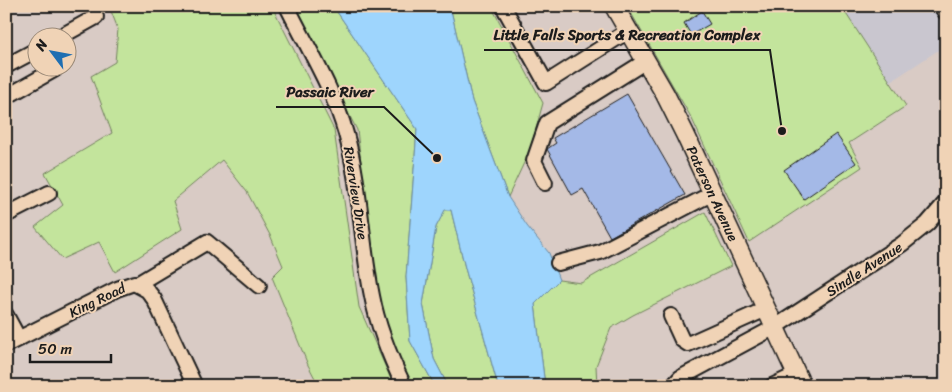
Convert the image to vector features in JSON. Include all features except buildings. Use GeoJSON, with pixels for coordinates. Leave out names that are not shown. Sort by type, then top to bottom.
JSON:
{"type":"FeatureCollection","features":[{"type":"Feature","properties":{"kind":"main road","name":"Paterson Avenue"},"geometry":{"type":"LineString","coordinates":[[614,6],[665,94],[799,380]]}},
{"type":"Feature","properties":{"kind":"street","name":"Riverview Drive"},"geometry":{"type":"LineString","coordinates":[[287,6],[334,101],[346,135],[354,173],[372,296],[387,350],[404,386]]}},
{"type":"Feature","properties":{"kind":"street"},"geometry":{"type":"LineString","coordinates":[[503,6],[546,83],[628,30]]}},
{"type":"Feature","properties":{"kind":"street"},"geometry":{"type":"LineString","coordinates":[[940,6],[946,13]]}},
{"type":"Feature","properties":{"kind":"street"},"geometry":{"type":"LineString","coordinates":[[76,28],[96,17]]}},
{"type":"Feature","properties":{"kind":"street"},"geometry":{"type":"LineString","coordinates":[[6,66],[28,56]]}},
{"type":"Feature","properties":{"kind":"street"},"geometry":{"type":"LineString","coordinates":[[545,183],[534,161],[547,123],[646,61]]}},
{"type":"Feature","properties":{"kind":"street"},"geometry":{"type":"LineString","coordinates":[[6,97],[37,78]]}},
{"type":"Feature","properties":{"kind":"street"},"geometry":{"type":"LineString","coordinates":[[6,215],[49,193]]}},
{"type":"Feature","properties":{"kind":"street"},"geometry":{"type":"LineString","coordinates":[[558,263],[600,252],[713,193]]}},
{"type":"Feature","properties":{"kind":"street","name":"Sindle Avenue"},"geometry":{"type":"LineString","coordinates":[[673,386],[680,378],[775,327],[917,234],[946,202]]}},
{"type":"Feature","properties":{"kind":"street"},"geometry":{"type":"LineString","coordinates":[[137,284],[207,242],[259,286]]}},
{"type":"Feature","properties":{"kind":"street","name":"King Road"},"geometry":{"type":"LineString","coordinates":[[12,342],[117,289],[134,283],[146,290],[154,299],[195,386]]}},
{"type":"Feature","properties":{"kind":"street"},"geometry":{"type":"LineString","coordinates":[[671,316],[682,340],[688,344],[766,309]]}},
{"type":"Feature","properties":{"kind":"street"},"geometry":{"type":"LineString","coordinates":[[6,315],[12,342]]}},
{"type":"Feature","properties":{"kind":"street"},"geometry":{"type":"LineString","coordinates":[[772,386],[799,380]]}},
{"type":"Feature","properties":{"kind":"shaded area"},"geometry":{"type":"Polygon","coordinates":[[[841,6],[946,6],[946,45],[890,82],[841,6]]]}},
{"type":"Feature","properties":{"kind":"green space"},"geometry":{"type":"Polygon","coordinates":[[[109,6],[272,6],[334,130],[359,307],[394,386],[319,386],[308,365],[272,277],[283,266],[271,237],[247,192],[222,160],[173,201],[182,229],[115,272],[99,242],[62,259],[35,227],[63,205],[45,173],[112,133],[91,76],[115,62],[118,29],[109,6]]]}},
{"type":"Feature","properties":{"kind":"green space"},"geometry":{"type":"Polygon","coordinates":[[[293,6],[333,6],[417,129],[406,277],[410,341],[435,386],[412,386],[382,315],[357,130],[293,6]]]}},
{"type":"Feature","properties":{"kind":"green space"},"geometry":{"type":"Polygon","coordinates":[[[450,6],[491,6],[543,103],[530,150],[508,197],[472,101],[450,6]]]}},
{"type":"Feature","properties":{"kind":"green space"},"geometry":{"type":"Polygon","coordinates":[[[627,6],[841,6],[906,106],[849,143],[862,167],[749,242],[692,119],[627,6]]]}},
{"type":"Feature","properties":{"kind":"green space"},"geometry":{"type":"Polygon","coordinates":[[[445,209],[451,210],[498,386],[448,386],[434,359],[423,304],[436,227],[445,209]]]}},
{"type":"Feature","properties":{"kind":"green space"},"geometry":{"type":"Polygon","coordinates":[[[705,212],[731,266],[611,328],[596,366],[597,386],[545,386],[535,304],[559,280],[581,283],[705,212]]]}},
{"type":"Feature","properties":{"kind":"water"},"geometry":{"type":"Polygon","coordinates":[[[333,6],[450,6],[472,101],[508,197],[527,226],[549,253],[559,280],[535,304],[545,386],[498,386],[451,210],[445,210],[436,227],[423,304],[434,359],[448,386],[435,386],[410,341],[406,277],[417,129],[333,6]]]}},
{"type":"Feature","properties":{"kind":"place","name":"Little Falls Sports & Recreation Complex"},"geometry":{"type":"Point","coordinates":[782,131]}},
{"type":"Feature","properties":{"kind":"place","name":"Passaic River"},"geometry":{"type":"Point","coordinates":[437,158]}}]}
